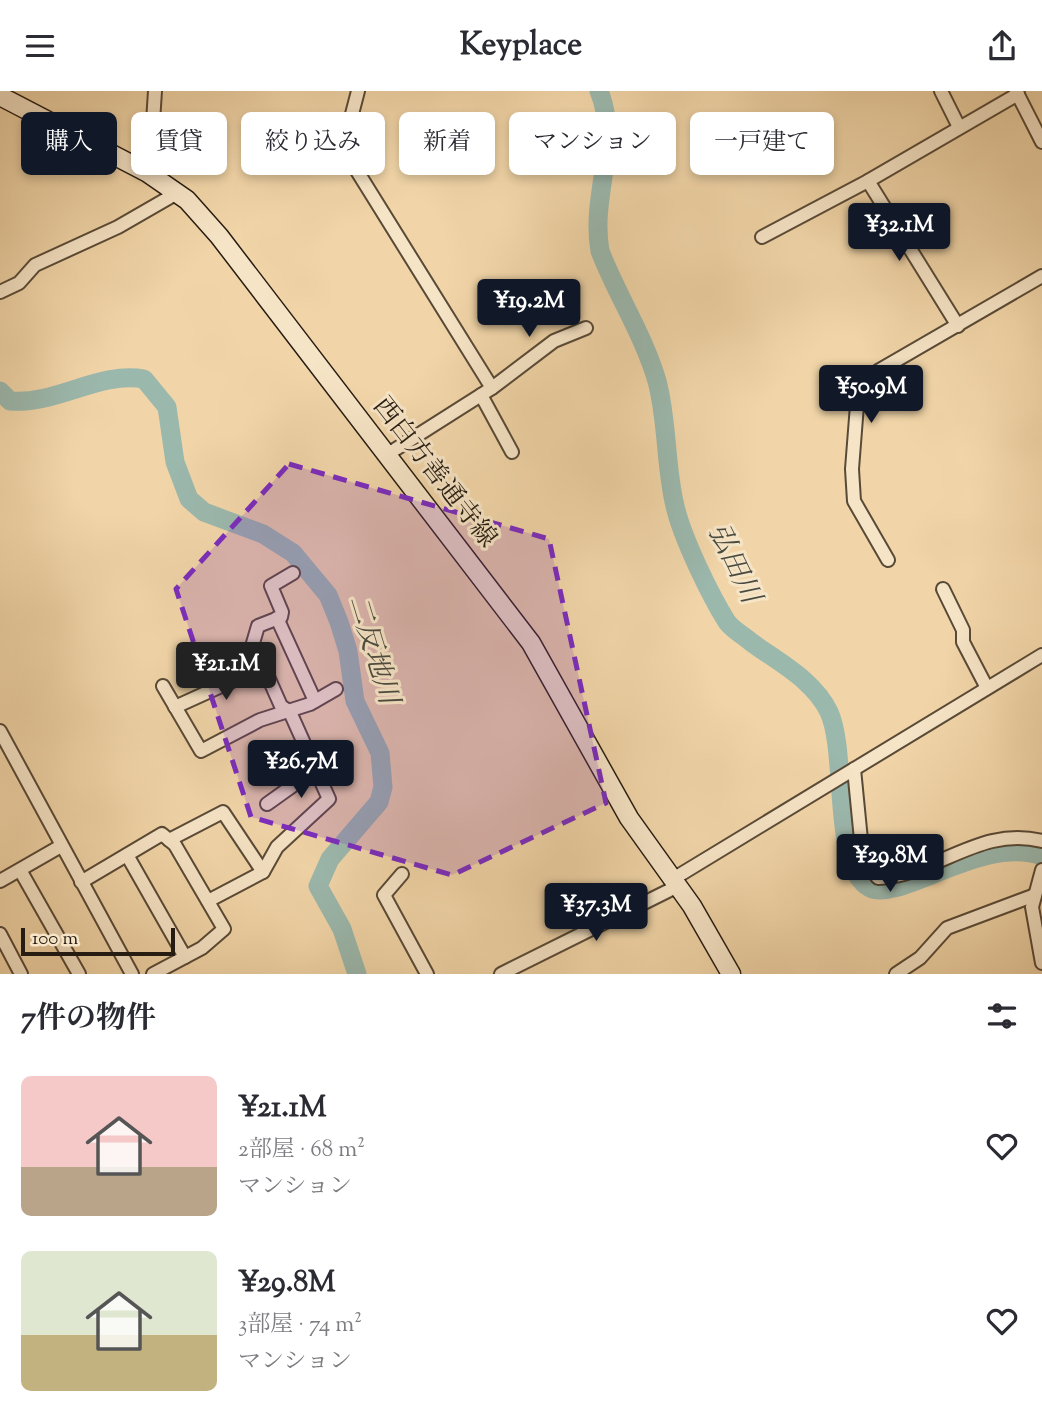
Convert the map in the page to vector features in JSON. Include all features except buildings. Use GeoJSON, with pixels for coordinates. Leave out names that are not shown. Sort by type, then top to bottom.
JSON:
{"type":"FeatureCollection","features":[{"type":"Feature","properties":{"kind":"main road","name":"西白方善通寺線"},"geometry":{"type":"LineString","coordinates":[[0,96],[170,187],[219,236],[531,643],[629,818],[676,882],[731,974]]}},
{"type":"Feature","properties":{"kind":"street"},"geometry":{"type":"LineString","coordinates":[[0,292],[19,283],[35,265],[118,227],[170,187],[151,152],[155,91]]}},
{"type":"Feature","properties":{"kind":"street"},"geometry":{"type":"LineString","coordinates":[[358,91],[352,114],[349,157],[486,392],[512,452]]}},
{"type":"Feature","properties":{"kind":"street"},"geometry":{"type":"LineString","coordinates":[[941,91],[958,127]]}},
{"type":"Feature","properties":{"kind":"street"},"geometry":{"type":"LineString","coordinates":[[762,237],[868,181],[1020,93],[1042,142]]}},
{"type":"Feature","properties":{"kind":"street"},"geometry":{"type":"LineString","coordinates":[[868,181],[958,326]]}},
{"type":"Feature","properties":{"kind":"street"},"geometry":{"type":"LineString","coordinates":[[888,560],[855,501],[852,469],[857,405],[863,385],[878,371],[1042,276]]}},
{"type":"Feature","properties":{"kind":"street"},"geometry":{"type":"LineString","coordinates":[[388,454],[486,392],[554,341],[586,328]]}},
{"type":"Feature","properties":{"kind":"street"},"geometry":{"type":"LineString","coordinates":[[208,901],[263,872],[277,847],[329,799],[290,712],[281,706],[253,643],[258,626],[277,618],[282,612],[271,586],[293,573]]}},
{"type":"Feature","properties":{"kind":"street"},"geometry":{"type":"LineString","coordinates":[[943,589],[967,628],[963,654],[987,688]]}},
{"type":"Feature","properties":{"kind":"street"},"geometry":{"type":"LineString","coordinates":[[277,618],[315,701]]}},
{"type":"Feature","properties":{"kind":"street"},"geometry":{"type":"LineString","coordinates":[[500,974],[676,882],[830,782],[1042,655]]}},
{"type":"Feature","properties":{"kind":"street"},"geometry":{"type":"LineString","coordinates":[[175,707],[263,667]]}},
{"type":"Feature","properties":{"kind":"street"},"geometry":{"type":"LineString","coordinates":[[163,686],[201,751],[260,720],[278,712],[290,712],[336,689]]}},
{"type":"Feature","properties":{"kind":"street"},"geometry":{"type":"LineString","coordinates":[[0,731],[132,974]]}},
{"type":"Feature","properties":{"kind":"street"},"geometry":{"type":"LineString","coordinates":[[267,804],[316,769]]}},
{"type":"Feature","properties":{"kind":"street"},"geometry":{"type":"LineString","coordinates":[[853,769],[863,860],[878,879],[905,873],[975,844],[997,839],[1042,841]]}},
{"type":"Feature","properties":{"kind":"street"},"geometry":{"type":"LineString","coordinates":[[169,840],[223,812],[263,872]]}},
{"type":"Feature","properties":{"kind":"street"},"geometry":{"type":"LineString","coordinates":[[81,882],[162,834],[169,840],[224,929],[202,948],[153,974]]}},
{"type":"Feature","properties":{"kind":"street"},"geometry":{"type":"LineString","coordinates":[[1,879],[61,846]]}},
{"type":"Feature","properties":{"kind":"street"},"geometry":{"type":"LineString","coordinates":[[127,855],[185,957]]}},
{"type":"Feature","properties":{"kind":"street"},"geometry":{"type":"LineString","coordinates":[[20,870],[79,974]]}},
{"type":"Feature","properties":{"kind":"street"},"geometry":{"type":"LineString","coordinates":[[1042,870],[1032,907],[1033,926],[1042,963]]}},
{"type":"Feature","properties":{"kind":"street"},"geometry":{"type":"LineString","coordinates":[[402,874],[384,895],[427,974]]}},
{"type":"Feature","properties":{"kind":"street"},"geometry":{"type":"LineString","coordinates":[[897,974],[920,958],[947,928],[1035,895]]}},
{"type":"Feature","properties":{"kind":"street"},"geometry":{"type":"LineString","coordinates":[[0,934],[19,973]]}},
{"type":"Feature","properties":{"kind":"highlighted area"},"geometry":{"type":"Polygon","coordinates":[[[289,464],[549,539],[606,803],[452,875],[251,817],[176,589],[289,464]]]}},
{"type":"Feature","properties":{"kind":"waterway","name":"弘田川"},"geometry":{"type":"LineString","coordinates":[[599,91],[607,131],[599,210],[600,251],[652,364],[663,412],[672,491],[679,519],[697,566],[727,622],[805,681],[829,712],[835,730],[845,834],[858,876],[870,888],[883,890],[995,854],[1019,852],[1042,856]]}},
{"type":"Feature","properties":{"kind":"waterway","name":"二反地川"},"geometry":{"type":"LineString","coordinates":[[0,391],[10,401],[27,401],[94,383],[127,378],[144,379],[167,407],[175,462],[189,499],[204,512],[263,534],[293,553],[328,595],[348,651],[355,701],[380,753],[383,787],[379,802],[330,859],[318,886],[342,929],[357,974]]}}]}
